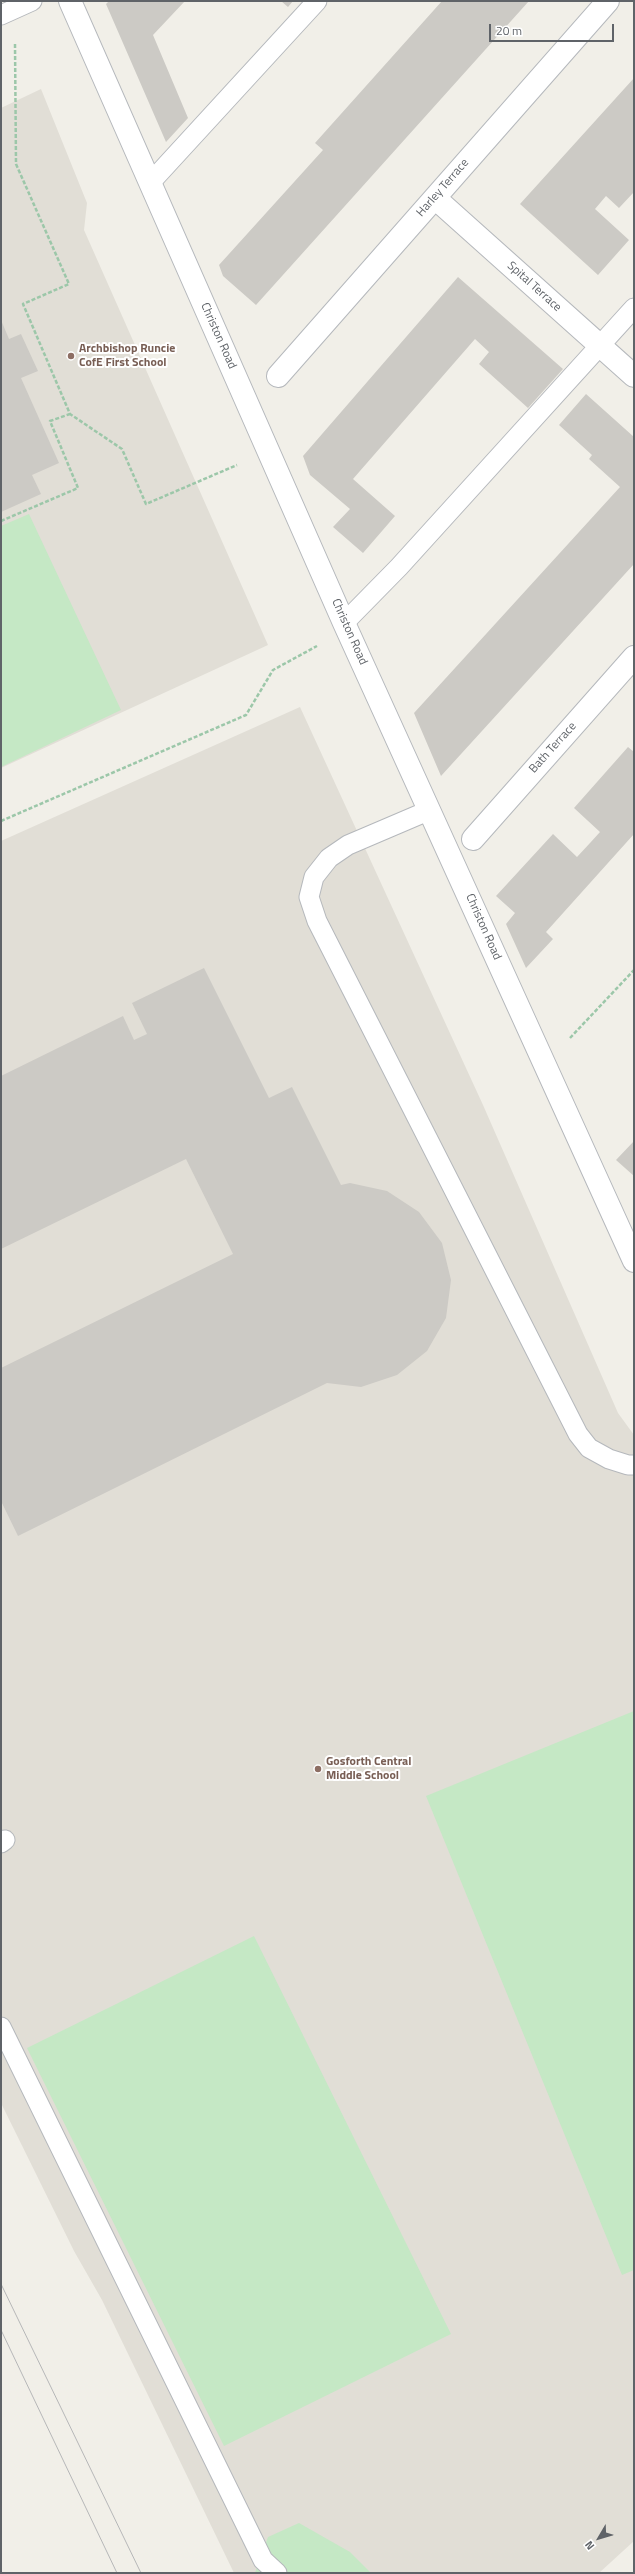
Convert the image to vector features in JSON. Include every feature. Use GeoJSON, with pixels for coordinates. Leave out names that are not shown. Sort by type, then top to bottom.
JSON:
{"type":"FeatureCollection","features":[{"type":"Feature","properties":{"kind":"street","name":"Christon Road"},"geometry":{"type":"LineString","coordinates":[[70,1],[344,623],[634,1261]]}},
{"type":"Feature","properties":{"kind":"street","name":"Harley Terrace"},"geometry":{"type":"LineString","coordinates":[[278,376],[608,1]]}},
{"type":"Feature","properties":{"kind":"street","name":"Spital Terrace"},"geometry":{"type":"LineString","coordinates":[[435,198],[634,376]]}},
{"type":"Feature","properties":{"kind":"street","name":"Bath Terrace"},"geometry":{"type":"LineString","coordinates":[[473,839],[634,657]]}},
{"type":"Feature","properties":{"kind":"lane"},"geometry":{"type":"LineString","coordinates":[[1,15],[32,1]]}},
{"type":"Feature","properties":{"kind":"lane"},"geometry":{"type":"LineString","coordinates":[[150,183],[317,1]]}},
{"type":"Feature","properties":{"kind":"lane"},"geometry":{"type":"LineString","coordinates":[[344,623],[399,567],[634,308]]}},
{"type":"Feature","properties":{"kind":"lane"},"geometry":{"type":"LineString","coordinates":[[430,810],[348,845],[329,858],[314,877],[309,897],[317,921],[578,1434],[589,1448],[609,1459],[628,1465],[634,1465]]}},
{"type":"Feature","properties":{"kind":"lane"},"geometry":{"type":"LineString","coordinates":[[1,2027],[263,2560],[277,2573]]}},
{"type":"Feature","properties":{"kind":"path"},"geometry":{"type":"LineString","coordinates":[[1,15],[16,47],[16,164],[69,284],[23,304],[70,414],[122,450],[146,504],[198,483]]}},
{"type":"Feature","properties":{"kind":"path"},"geometry":{"type":"LineString","coordinates":[[1,521],[78,488],[50,421],[70,414]]}},
{"type":"Feature","properties":{"kind":"path"},"geometry":{"type":"LineString","coordinates":[[1,821],[246,716],[273,670],[323,643]]}},
{"type":"Feature","properties":{"kind":"path"},"geometry":{"type":"LineString","coordinates":[[565,1043],[634,970]]}},
{"type":"Feature","properties":{"kind":"shaded area","name":"Archbishop Runcie CofE First School"},"geometry":{"type":"Polygon","coordinates":[[[41,89],[87,203],[84,230],[268,645],[1,768],[1,108],[41,89]]]}},
{"type":"Feature","properties":{"kind":"shaded area","name":"Gosforth Central Middle School"},"geometry":{"type":"Polygon","coordinates":[[[300,707],[483,1105],[618,1413],[634,1435],[634,2541],[599,2573],[234,2573],[102,2300],[74,2251],[1,2103],[1,841],[300,707]]]}},
{"type":"Feature","properties":{"kind":"green space"},"geometry":{"type":"Polygon","coordinates":[[[29,514],[121,710],[1,767],[1,526],[29,514]]]}},
{"type":"Feature","properties":{"kind":"green space"},"geometry":{"type":"Polygon","coordinates":[[[634,1711],[634,2270],[622,2275],[426,1796],[634,1711]]]}},
{"type":"Feature","properties":{"kind":"green space"},"geometry":{"type":"Polygon","coordinates":[[[254,1936],[451,2334],[224,2446],[27,2048],[254,1936]]]}},
{"type":"Feature","properties":{"kind":"green space"},"geometry":{"type":"Polygon","coordinates":[[[299,2523],[350,2552],[371,2573],[255,2573],[268,2537],[299,2523]]]}},
{"type":"Feature","properties":{"kind":"building"},"geometry":{"type":"Polygon","coordinates":[[[109,1],[185,1],[153,35],[188,118],[166,142],[106,4],[109,1]]]}},
{"type":"Feature","properties":{"kind":"building"},"geometry":{"type":"Polygon","coordinates":[[[281,1],[293,1],[288,7],[281,1]]]}},
{"type":"Feature","properties":{"kind":"building"},"geometry":{"type":"Polygon","coordinates":[[[442,1],[529,1],[256,305],[223,276],[219,265],[323,150],[315,143],[442,1]]]}},
{"type":"Feature","properties":{"kind":"building"},"geometry":{"type":"Polygon","coordinates":[[[634,78],[634,192],[619,208],[606,196],[595,209],[629,240],[598,275],[520,204],[634,78]]]}},
{"type":"Feature","properties":{"kind":"building"},"geometry":{"type":"Polygon","coordinates":[[[458,277],[563,369],[528,408],[479,364],[489,352],[475,339],[353,479],[395,516],[363,553],[333,527],[350,509],[310,475],[303,456],[458,277]]]}},
{"type":"Feature","properties":{"kind":"building"},"geometry":{"type":"Polygon","coordinates":[[[1,320],[9,339],[21,334],[38,371],[21,378],[59,463],[32,475],[41,494],[1,512],[1,320]]]}},
{"type":"Feature","properties":{"kind":"building"},"geometry":{"type":"Polygon","coordinates":[[[586,394],[634,437],[634,564],[441,776],[414,713],[620,487],[589,459],[592,455],[559,425],[586,394]]]}},
{"type":"Feature","properties":{"kind":"building"},"geometry":{"type":"Polygon","coordinates":[[[628,747],[634,752],[634,834],[546,932],[553,939],[526,968],[506,924],[515,913],[496,896],[553,834],[577,857],[600,832],[574,808],[628,747]]]}},
{"type":"Feature","properties":{"kind":"building"},"geometry":{"type":"Polygon","coordinates":[[[204,968],[269,1098],[292,1087],[341,1185],[350,1183],[387,1191],[419,1212],[442,1243],[451,1280],[446,1318],[427,1351],[397,1375],[361,1387],[327,1383],[18,1536],[1,1501],[1,1368],[233,1254],[186,1159],[1,1249],[1,1076],[123,1016],[134,1040],[147,1034],[132,1003],[204,968]]]}},
{"type":"Feature","properties":{"kind":"building"},"geometry":{"type":"Polygon","coordinates":[[[634,1141],[634,1176],[616,1160],[634,1141]]]}},
{"type":"Feature","properties":{"kind":"tram line"},"geometry":{"type":"LineString","coordinates":[[1,2284],[141,2573]]}},
{"type":"Feature","properties":{"kind":"tram line"},"geometry":{"type":"LineString","coordinates":[[1,2330],[117,2573]]}},
{"type":"Feature","properties":{"kind":"place","name":"Archbishop Runcie CofE First School"},"geometry":{"type":"Point","coordinates":[71,356]}},
{"type":"Feature","properties":{"kind":"place","name":"Gosforth Central Middle School"},"geometry":{"type":"Point","coordinates":[318,1769]}}]}
